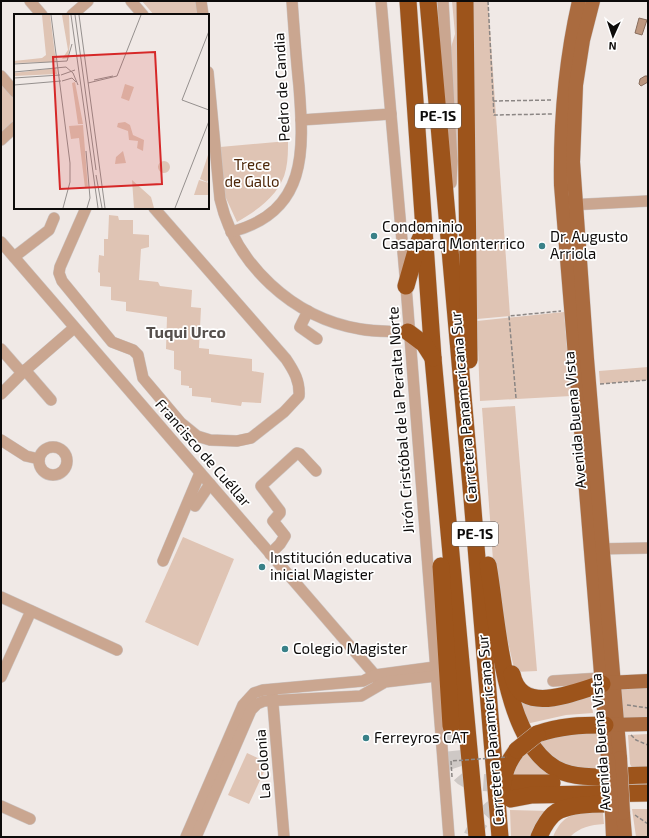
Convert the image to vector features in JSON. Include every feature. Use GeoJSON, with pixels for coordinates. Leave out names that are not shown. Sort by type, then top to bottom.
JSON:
{"type":"FeatureCollection","features":[{"type":"Feature","properties":{"kind":"highway"},"geometry":{"type":"LineString","coordinates":[[397,1],[401,35],[414,79]]}},
{"type":"Feature","properties":{"kind":"highway","name":"Carretera Panamericana Sur"},"geometry":{"type":"LineString","coordinates":[[408,1],[433,358],[477,837]]}},
{"type":"Feature","properties":{"kind":"highway","name":"Carretera Panamericana Sur"},"geometry":{"type":"LineString","coordinates":[[428,1],[500,837]]}},
{"type":"Feature","properties":{"kind":"highway"},"geometry":{"type":"LineString","coordinates":[[465,1],[470,320],[467,440]]}},
{"type":"Feature","properties":{"kind":"highway"},"geometry":{"type":"LineString","coordinates":[[406,286],[418,244],[424,232]]}},
{"type":"Feature","properties":{"kind":"highway"},"geometry":{"type":"LineString","coordinates":[[408,332],[424,344],[433,358]]}},
{"type":"Feature","properties":{"kind":"highway"},"geometry":{"type":"LineString","coordinates":[[446,493],[439,511],[451,726]]}},
{"type":"Feature","properties":{"kind":"highway"},"geometry":{"type":"LineString","coordinates":[[472,498],[512,677],[518,690],[525,695],[534,698],[547,699],[606,681]]}},
{"type":"Feature","properties":{"kind":"highway"},"geometry":{"type":"LineString","coordinates":[[488,566],[507,683],[519,720],[534,747],[550,765],[567,773],[596,776],[648,774]]}},
{"type":"Feature","properties":{"kind":"highway"},"geometry":{"type":"LineString","coordinates":[[500,837],[499,804],[505,770],[512,754],[537,734],[555,728],[576,725],[617,727]]}},
{"type":"Feature","properties":{"kind":"highway"},"geometry":{"type":"LineString","coordinates":[[648,783],[511,791],[532,795],[648,793]]}},
{"type":"Feature","properties":{"kind":"highway"},"geometry":{"type":"LineString","coordinates":[[538,837],[543,827],[558,811],[596,804],[648,804]]}},
{"type":"Feature","properties":{"kind":"main road","name":"Avenida Buena Vista"},"geometry":{"type":"LineString","coordinates":[[579,1],[570,40],[562,114],[597,549],[606,681],[617,727],[614,758],[625,837]]}},
{"type":"Feature","properties":{"kind":"main road","name":"Avenida Buena Vista"},"geometry":{"type":"LineString","coordinates":[[569,205],[573,162],[575,92],[583,40],[593,1]]}},
{"type":"Feature","properties":{"kind":"main road","name":"Avenida Buena Vista"},"geometry":{"type":"LineString","coordinates":[[581,359],[590,385],[597,549]]}},
{"type":"Feature","properties":{"kind":"main road"},"geometry":{"type":"LineString","coordinates":[[606,681],[648,681]]}},
{"type":"Feature","properties":{"kind":"main road"},"geometry":{"type":"LineString","coordinates":[[617,727],[648,724]]}},
{"type":"Feature","properties":{"kind":"main road","name":"Avenida Buena Vista"},"geometry":{"type":"LineString","coordinates":[[613,837],[623,814]]}},
{"type":"Feature","properties":{"kind":"street"},"geometry":{"type":"LineString","coordinates":[[30,1],[41,14]]}},
{"type":"Feature","properties":{"kind":"street"},"geometry":{"type":"LineString","coordinates":[[73,14],[88,1]]}},
{"type":"Feature","properties":{"kind":"street"},"geometry":{"type":"LineString","coordinates":[[132,1],[142,14]]}},
{"type":"Feature","properties":{"kind":"street"},"geometry":{"type":"LineString","coordinates":[[201,1],[203,14]]}},
{"type":"Feature","properties":{"kind":"street"},"geometry":{"type":"LineString","coordinates":[[292,1],[298,1]]}},
{"type":"Feature","properties":{"kind":"street","name":"Pedro de Candia"},"geometry":{"type":"LineString","coordinates":[[231,232],[257,222],[273,212],[295,180],[300,164],[301,120],[292,1]]}},
{"type":"Feature","properties":{"kind":"street","name":"Jirón Cristóbal de la Peralta Norte"},"geometry":{"type":"LineString","coordinates":[[381,1],[406,286],[408,332],[449,837]]}},
{"type":"Feature","properties":{"kind":"street"},"geometry":{"type":"LineString","coordinates":[[443,1],[452,161],[448,231]]}},
{"type":"Feature","properties":{"kind":"street"},"geometry":{"type":"LineString","coordinates":[[1,76],[14,91]]}},
{"type":"Feature","properties":{"kind":"street"},"geometry":{"type":"LineString","coordinates":[[209,87],[212,159],[224,216],[231,232],[251,262],[279,293],[308,311],[338,323],[360,329],[408,332]]}},
{"type":"Feature","properties":{"kind":"street"},"geometry":{"type":"LineString","coordinates":[[301,120],[391,114]]}},
{"type":"Feature","properties":{"kind":"street"},"geometry":{"type":"LineString","coordinates":[[1,140],[14,128]]}},
{"type":"Feature","properties":{"kind":"street"},"geometry":{"type":"LineString","coordinates":[[569,205],[648,201]]}},
{"type":"Feature","properties":{"kind":"street"},"geometry":{"type":"LineString","coordinates":[[86,209],[60,267],[59,273],[62,281],[112,342],[119,346],[133,350],[138,355],[143,378],[180,423],[197,436],[210,440],[237,441],[251,438],[284,412],[299,396],[300,386],[295,374],[286,359],[155,209]]}},
{"type":"Feature","properties":{"kind":"street"},"geometry":{"type":"LineString","coordinates":[[14,257],[49,230],[54,218]]}},
{"type":"Feature","properties":{"kind":"street","name":"Francisco de Cuéllar"},"geometry":{"type":"LineString","coordinates":[[1,242],[377,680]]}},
{"type":"Feature","properties":{"kind":"street"},"geometry":{"type":"LineString","coordinates":[[308,311],[300,326],[317,339]]}},
{"type":"Feature","properties":{"kind":"street"},"geometry":{"type":"LineString","coordinates":[[1,394],[23,372],[74,328]]}},
{"type":"Feature","properties":{"kind":"street"},"geometry":{"type":"LineString","coordinates":[[103,361],[119,346]]}},
{"type":"Feature","properties":{"kind":"street"},"geometry":{"type":"LineString","coordinates":[[1,349],[52,400]]}},
{"type":"Feature","properties":{"kind":"street"},"geometry":{"type":"LineString","coordinates":[[1,440],[26,456],[39,459]]}},
{"type":"Feature","properties":{"kind":"street"},"geometry":{"type":"LineString","coordinates":[[270,554],[280,544],[285,536],[273,521],[280,511],[261,486],[296,453],[300,454],[316,471]]}},
{"type":"Feature","properties":{"kind":"street"},"geometry":{"type":"LineString","coordinates":[[163,561],[200,473]]}},
{"type":"Feature","properties":{"kind":"street"},"geometry":{"type":"LineString","coordinates":[[196,506],[210,484]]}},
{"type":"Feature","properties":{"kind":"street"},"geometry":{"type":"LineString","coordinates":[[597,549],[648,548]]}},
{"type":"Feature","properties":{"kind":"street"},"geometry":{"type":"LineString","coordinates":[[1,597],[117,650]]}},
{"type":"Feature","properties":{"kind":"street"},"geometry":{"type":"LineString","coordinates":[[2,675],[31,611]]}},
{"type":"Feature","properties":{"kind":"street"},"geometry":{"type":"LineString","coordinates":[[186,837],[243,705],[254,693],[273,694],[436,672]]}},
{"type":"Feature","properties":{"kind":"street"},"geometry":{"type":"LineString","coordinates":[[553,681],[606,681]]}},
{"type":"Feature","properties":{"kind":"street"},"geometry":{"type":"LineString","coordinates":[[196,837],[251,710],[257,704],[273,694]]}},
{"type":"Feature","properties":{"kind":"street","name":"La Colonia"},"geometry":{"type":"LineString","coordinates":[[273,694],[284,837]]}},
{"type":"Feature","properties":{"kind":"street"},"geometry":{"type":"LineString","coordinates":[[1,806],[30,819]]}},
{"type":"Feature","properties":{"kind":"path"},"geometry":{"type":"LineString","coordinates":[[488,1],[494,115],[562,114]]}},
{"type":"Feature","properties":{"kind":"path"},"geometry":{"type":"LineString","coordinates":[[493,101],[563,100]]}},
{"type":"Feature","properties":{"kind":"path"},"geometry":{"type":"LineString","coordinates":[[516,398],[509,316],[563,311]]}},
{"type":"Feature","properties":{"kind":"path"},"geometry":{"type":"LineString","coordinates":[[590,385],[648,380]]}},
{"type":"Feature","properties":{"kind":"path"},"geometry":{"type":"LineString","coordinates":[[627,705],[648,708]]}},
{"type":"Feature","properties":{"kind":"path"},"geometry":{"type":"LineString","coordinates":[[617,727],[636,740],[648,744]]}},
{"type":"Feature","properties":{"kind":"path"},"geometry":{"type":"LineString","coordinates":[[452,776],[451,761],[512,754]]}},
{"type":"Feature","properties":{"kind":"path"},"geometry":{"type":"LineString","coordinates":[[623,814],[648,824]]}},
{"type":"Feature","properties":{"kind":"green space"},"geometry":{"type":"Polygon","coordinates":[[[142,1],[199,1],[201,14],[153,14],[142,1]]]}},
{"type":"Feature","properties":{"kind":"green space"},"geometry":{"type":"Polygon","coordinates":[[[452,1],[461,1],[458,165],[449,54],[455,34],[452,1]]]}},
{"type":"Feature","properties":{"kind":"green space"},"geometry":{"type":"Polygon","coordinates":[[[470,1],[488,1],[510,316],[477,319],[470,1]]]}},
{"type":"Feature","properties":{"kind":"green space"},"geometry":{"type":"Polygon","coordinates":[[[1,76],[14,91],[14,128],[1,140],[1,76]]]}},
{"type":"Feature","properties":{"kind":"green space","name":"Trece de Gallo"},"geometry":{"type":"Polygon","coordinates":[[[288,141],[288,159],[286,169],[274,194],[260,207],[237,222],[225,196],[220,147],[288,141]]]}},
{"type":"Feature","properties":{"kind":"green space"},"geometry":{"type":"Polygon","coordinates":[[[109,215],[118,216],[119,220],[133,220],[133,234],[149,235],[149,247],[141,249],[139,280],[158,282],[160,286],[192,290],[191,307],[201,308],[199,348],[209,349],[209,354],[252,359],[252,371],[264,373],[261,403],[242,402],[241,406],[211,402],[211,398],[192,396],[192,388],[181,385],[181,371],[174,369],[174,351],[166,349],[167,317],[126,311],[126,302],[111,300],[111,287],[100,286],[100,273],[98,272],[99,255],[104,256],[104,239],[108,239],[109,215]]]}},
{"type":"Feature","properties":{"kind":"green space"},"geometry":{"type":"Polygon","coordinates":[[[564,312],[571,396],[480,401],[477,321],[564,312]]]}},
{"type":"Feature","properties":{"kind":"green space"},"geometry":{"type":"Polygon","coordinates":[[[648,367],[648,380],[600,384],[599,371],[648,367]]]}},
{"type":"Feature","properties":{"kind":"green space"},"geometry":{"type":"Polygon","coordinates":[[[515,406],[537,671],[515,672],[495,588],[482,408],[515,406]]]}},
{"type":"Feature","properties":{"kind":"green space"},"geometry":{"type":"Polygon","coordinates":[[[183,537],[234,559],[198,646],[145,622],[183,537]]]}},
{"type":"Feature","properties":{"kind":"green space"},"geometry":{"type":"Polygon","coordinates":[[[648,686],[648,719],[622,719],[618,687],[648,686]]]}},
{"type":"Feature","properties":{"kind":"green space"},"geometry":{"type":"Polygon","coordinates":[[[590,691],[593,713],[566,715],[526,724],[515,698],[590,691]]]}},
{"type":"Feature","properties":{"kind":"green space"},"geometry":{"type":"Polygon","coordinates":[[[603,729],[607,768],[584,769],[568,766],[553,758],[536,742],[567,730],[603,729]]]}},
{"type":"Feature","properties":{"kind":"green space"},"geometry":{"type":"Polygon","coordinates":[[[648,734],[648,768],[632,768],[630,764],[628,735],[648,734]]]}},
{"type":"Feature","properties":{"kind":"green space"},"geometry":{"type":"Polygon","coordinates":[[[528,749],[567,777],[512,777],[511,772],[528,749]]]}},
{"type":"Feature","properties":{"kind":"green space"},"geometry":{"type":"Polygon","coordinates":[[[247,753],[268,763],[249,804],[228,795],[247,753]]]}},
{"type":"Feature","properties":{"kind":"green space"},"geometry":{"type":"Polygon","coordinates":[[[632,809],[648,809],[648,837],[636,837],[632,809]]]}},
{"type":"Feature","properties":{"kind":"green space"},"geometry":{"type":"Polygon","coordinates":[[[510,810],[549,811],[535,825],[530,837],[511,837],[510,810]]]}},
{"type":"Feature","properties":{"kind":"green space"},"geometry":{"type":"Polygon","coordinates":[[[588,810],[603,813],[604,824],[586,827],[570,837],[553,837],[559,825],[566,818],[588,810]]]}},
{"type":"Feature","properties":{"kind":"shaded area"},"geometry":{"type":"Polygon","coordinates":[[[639,18],[647,20],[642,35],[635,33],[639,18]]]}},
{"type":"Feature","properties":{"kind":"shaded area"},"geometry":{"type":"Polygon","coordinates":[[[648,76],[648,82],[641,86],[639,84],[640,79],[648,76]]]}},
{"type":"Feature","properties":{"kind":"tunnel"},"geometry":{"type":"LineString","coordinates":[[451,726],[454,758],[460,775],[476,782],[509,783]]}},
{"type":"Feature","properties":{"kind":"tunnel"},"geometry":{"type":"LineString","coordinates":[[472,836],[478,824],[486,814],[497,805],[509,799]]}},
{"type":"Feature","properties":{"kind":"place","name":"Condominio Casaparq Monterrico"},"geometry":{"type":"Point","coordinates":[374,236]}},
{"type":"Feature","properties":{"kind":"place","name":"Dr. Augusto Arriola"},"geometry":{"type":"Point","coordinates":[542,246]}},
{"type":"Feature","properties":{"kind":"place","name":"Institución educativa inicial Magister"},"geometry":{"type":"Point","coordinates":[262,567]}},
{"type":"Feature","properties":{"kind":"place","name":"Colegio Magister"},"geometry":{"type":"Point","coordinates":[285,649]}},
{"type":"Feature","properties":{"kind":"place","name":"Ferreyros CAT"},"geometry":{"type":"Point","coordinates":[366,738]}},
{"type":"Feature","properties":{"kind":"district","name":"Tuqui Urco"},"geometry":{"type":"Point","coordinates":[186,332]}}]}
